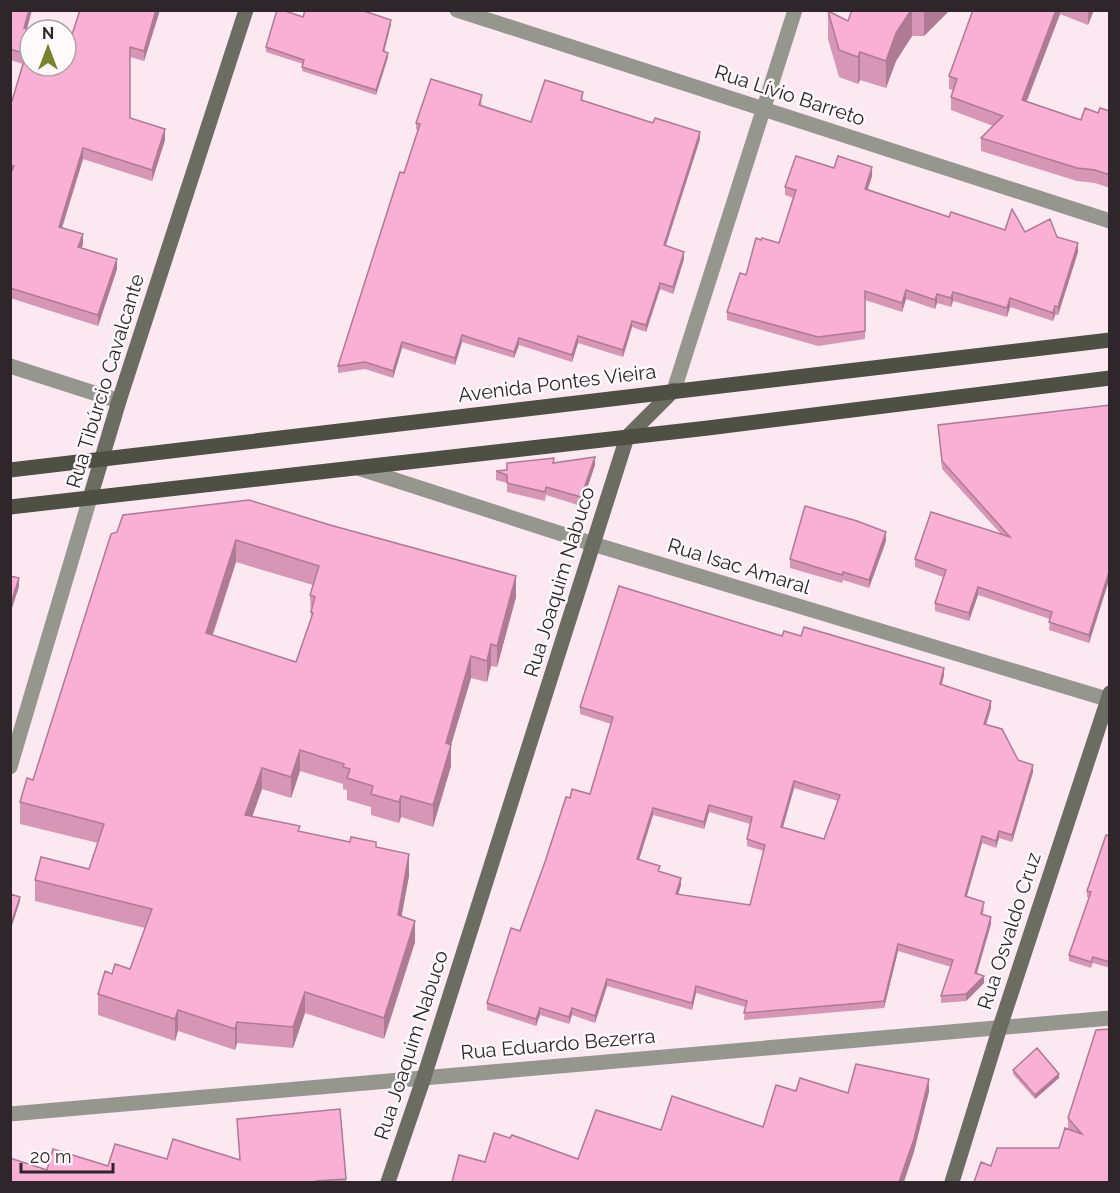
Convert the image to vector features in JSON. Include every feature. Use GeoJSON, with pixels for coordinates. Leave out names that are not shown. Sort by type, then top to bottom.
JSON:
{"type":"FeatureCollection","features":[{"type":"Feature","properties":{"kind":"main road","name":"Avenida Pontes Vieira"},"geometry":{"type":"LineString","coordinates":[[10,470],[1110,340]]}},
{"type":"Feature","properties":{"kind":"main road"},"geometry":{"type":"LineString","coordinates":[[10,507],[627,437],[1110,378]]}},
{"type":"Feature","properties":{"kind":"street","name":"Rua Tibúrcio Cavalcante"},"geometry":{"type":"LineString","coordinates":[[10,767],[119,401],[246,10]]}},
{"type":"Feature","properties":{"kind":"street","name":"Rua Lívio Barreto"},"geometry":{"type":"LineString","coordinates":[[457,10],[1110,221]]}},
{"type":"Feature","properties":{"kind":"street","name":"Rua Joaquim Nabuco"},"geometry":{"type":"LineString","coordinates":[[388,1182],[424,1077],[627,437],[674,390],[795,10]]}},
{"type":"Feature","properties":{"kind":"street"},"geometry":{"type":"LineString","coordinates":[[10,366],[119,401]]}},
{"type":"Feature","properties":{"kind":"street","name":"Rua Isac Amaral"},"geometry":{"type":"LineString","coordinates":[[358,468],[593,544],[1109,698]]}},
{"type":"Feature","properties":{"kind":"street","name":"Rua Osvaldo Cruz"},"geometry":{"type":"LineString","coordinates":[[952,1182],[1000,1027],[1109,698]]}},
{"type":"Feature","properties":{"kind":"street","name":"Rua Eduardo Bezerra"},"geometry":{"type":"LineString","coordinates":[[10,1114],[1110,1018]]}},
{"type":"Feature","properties":{"kind":"building"},"geometry":{"type":"Polygon","coordinates":[[[10,10],[29,10],[27,18],[18,18],[18,52],[10,49],[10,10]]]}},
{"type":"Feature","properties":{"kind":"building"},"geometry":{"type":"Polygon","coordinates":[[[80,10],[156,10],[144,51],[130,47],[130,118],[165,129],[152,170],[83,148],[59,227],[83,234],[78,247],[117,259],[98,315],[10,288],[10,175],[14,166],[10,165],[10,101],[12,101],[19,78],[78,78],[77,18],[80,10]]]}},
{"type":"Feature","properties":{"kind":"building"},"geometry":{"type":"Polygon","coordinates":[[[277,10],[303,17],[305,10],[361,10],[391,20],[383,51],[388,53],[376,90],[302,67],[304,60],[266,47],[277,10]]]}},
{"type":"Feature","properties":{"kind":"building"},"geometry":{"type":"Polygon","coordinates":[[[852,10],[911,10],[896,33],[886,61],[860,52],[858,57],[839,50],[828,11],[848,21],[852,10]]]}},
{"type":"Feature","properties":{"kind":"building"},"geometry":{"type":"Polygon","coordinates":[[[973,10],[1056,10],[1022,100],[1081,120],[1085,108],[1098,113],[1100,108],[1110,111],[1110,175],[1077,168],[981,138],[1003,116],[951,97],[957,79],[949,76],[973,10]]]}},
{"type":"Feature","properties":{"kind":"building"},"geometry":{"type":"Polygon","coordinates":[[[431,79],[482,95],[479,105],[531,122],[545,80],[583,92],[581,100],[653,123],[655,118],[700,132],[664,245],[684,252],[673,287],[660,283],[646,325],[632,321],[623,350],[578,336],[572,355],[519,338],[514,352],[462,335],[455,358],[402,342],[393,371],[365,362],[338,366],[400,172],[404,173],[420,124],[416,123],[431,79]]]}},
{"type":"Feature","properties":{"kind":"building"},"geometry":{"type":"Polygon","coordinates":[[[796,156],[834,168],[838,156],[872,167],[865,189],[949,217],[951,212],[1005,230],[1012,209],[1025,232],[1050,219],[1057,237],[1078,243],[1058,307],[1055,306],[1053,313],[1010,298],[1007,308],[953,292],[951,298],[937,294],[935,300],[906,290],[902,303],[865,291],[865,331],[818,337],[727,312],[740,273],[746,275],[756,238],[779,243],[796,190],[785,187],[796,156]]]}},
{"type":"Feature","properties":{"kind":"building"},"geometry":{"type":"Polygon","coordinates":[[[1110,405],[1110,569],[1089,635],[1049,622],[1052,612],[978,587],[969,613],[935,603],[946,570],[915,559],[931,512],[1010,537],[942,461],[938,425],[1110,405]]]}},
{"type":"Feature","properties":{"kind":"building"},"geometry":{"type":"Polygon","coordinates":[[[595,457],[581,497],[546,487],[545,492],[507,483],[507,475],[496,471],[507,470],[507,463],[554,458],[553,463],[595,457]]]}},
{"type":"Feature","properties":{"kind":"building"},"geometry":{"type":"Polygon","coordinates":[[[249,500],[330,525],[516,576],[497,646],[491,644],[487,661],[471,656],[446,743],[451,745],[433,805],[401,796],[399,802],[371,794],[373,786],[347,778],[350,769],[343,767],[344,764],[300,750],[291,777],[262,768],[245,815],[300,826],[298,831],[350,842],[351,837],[376,842],[376,847],[409,854],[398,915],[415,921],[384,1018],[305,992],[293,1027],[237,1022],[235,1029],[178,1010],[175,1019],[98,994],[105,971],[112,974],[115,964],[130,969],[152,909],[35,880],[41,857],[89,869],[104,824],[20,802],[27,778],[33,780],[111,534],[117,532],[123,515],[249,500]],[[236,540],[206,633],[296,662],[313,613],[311,612],[315,597],[310,595],[319,566],[236,540]]]}},
{"type":"Feature","properties":{"kind":"building"},"geometry":{"type":"Polygon","coordinates":[[[805,506],[886,532],[869,580],[843,572],[842,575],[790,559],[805,506]]]}},
{"type":"Feature","properties":{"kind":"building"},"geometry":{"type":"Polygon","coordinates":[[[10,576],[19,578],[10,606],[10,576]]]}},
{"type":"Feature","properties":{"kind":"building"},"geometry":{"type":"Polygon","coordinates":[[[619,586],[782,636],[784,631],[801,636],[804,627],[944,668],[940,684],[991,701],[984,724],[1002,729],[1018,760],[1033,765],[1012,835],[999,831],[996,841],[982,836],[965,896],[984,902],[981,914],[991,917],[975,973],[984,976],[966,994],[941,996],[953,960],[898,944],[884,1001],[744,1013],[747,1001],[696,986],[692,1003],[607,979],[595,1016],[572,1008],[569,1017],[540,1008],[536,1019],[487,1003],[511,928],[520,931],[566,797],[570,798],[572,789],[590,794],[613,717],[580,707],[619,586]],[[794,781],[781,827],[824,839],[840,795],[794,781]],[[709,805],[704,822],[653,808],[637,859],[660,866],[658,871],[681,878],[676,894],[750,905],[765,845],[747,839],[752,817],[709,805]]]}},
{"type":"Feature","properties":{"kind":"building"},"geometry":{"type":"Polygon","coordinates":[[[1106,835],[1110,836],[1110,962],[1093,957],[1091,962],[1069,955],[1091,892],[1087,891],[1106,835]]]}},
{"type":"Feature","properties":{"kind":"building"},"geometry":{"type":"Polygon","coordinates":[[[10,894],[20,897],[10,927],[10,894]]]}},
{"type":"Feature","properties":{"kind":"building"},"geometry":{"type":"Polygon","coordinates":[[[1110,1029],[1110,1182],[974,1182],[981,1162],[991,1166],[997,1148],[1059,1148],[1065,1128],[1082,1134],[1068,1118],[1096,1030],[1110,1029]]]}},
{"type":"Feature","properties":{"kind":"building"},"geometry":{"type":"Polygon","coordinates":[[[1037,1048],[1059,1074],[1035,1095],[1013,1070],[1037,1048]]]}},
{"type":"Feature","properties":{"kind":"building"},"geometry":{"type":"Polygon","coordinates":[[[856,1064],[929,1079],[914,1139],[899,1182],[452,1182],[459,1155],[485,1162],[494,1133],[510,1138],[512,1135],[578,1159],[596,1110],[661,1130],[672,1096],[763,1127],[776,1085],[796,1091],[800,1078],[848,1093],[856,1064]]]}},
{"type":"Feature","properties":{"kind":"building"},"geometry":{"type":"Polygon","coordinates":[[[340,1109],[346,1179],[316,1182],[10,1182],[10,1158],[47,1170],[53,1149],[108,1166],[115,1144],[167,1159],[173,1139],[240,1160],[237,1119],[340,1109]]]}}]}
